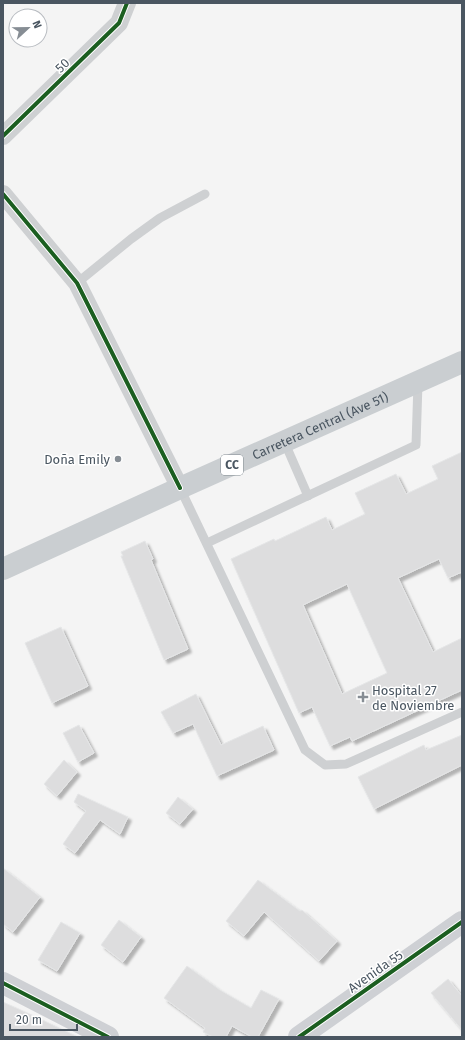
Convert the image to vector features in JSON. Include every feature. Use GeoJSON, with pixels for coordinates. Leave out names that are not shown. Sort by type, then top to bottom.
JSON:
{"type":"FeatureCollection","features":[{"type":"Feature","properties":{"kind":"main road","name":"Carretera Central (Ave 51)"},"geometry":{"type":"LineString","coordinates":[[3,569],[462,362]]}},
{"type":"Feature","properties":{"kind":"street","name":"50"},"geometry":{"type":"LineString","coordinates":[[3,136],[119,23],[127,3]]}},
{"type":"Feature","properties":{"kind":"street"},"geometry":{"type":"LineString","coordinates":[[3,194],[77,283],[180,488]]}},
{"type":"Feature","properties":{"kind":"street","name":"Avenida 55"},"geometry":{"type":"LineString","coordinates":[[299,1037],[462,922]]}},
{"type":"Feature","properties":{"kind":"street"},"geometry":{"type":"LineString","coordinates":[[3,983],[108,1037]]}},
{"type":"Feature","properties":{"kind":"lane"},"geometry":{"type":"LineString","coordinates":[[77,283],[131,239],[160,218],[205,194]]}},
{"type":"Feature","properties":{"kind":"lane"},"geometry":{"type":"LineString","coordinates":[[207,543],[416,445],[418,381]]}},
{"type":"Feature","properties":{"kind":"lane"},"geometry":{"type":"LineString","coordinates":[[284,441],[308,496]]}},
{"type":"Feature","properties":{"kind":"lane"},"geometry":{"type":"LineString","coordinates":[[180,488],[305,750],[325,765],[346,764],[462,712]]}},
{"type":"Feature","properties":{"kind":"building"},"geometry":{"type":"Polygon","coordinates":[[[462,452],[462,572],[448,578],[439,559],[398,578],[433,652],[462,638],[462,690],[352,741],[350,737],[330,746],[312,707],[299,713],[231,559],[274,539],[275,541],[326,517],[332,530],[365,514],[355,493],[396,474],[406,494],[438,479],[432,466],[462,452]],[[347,584],[303,605],[342,694],[387,673],[347,584]]]}},
{"type":"Feature","properties":{"kind":"building"},"geometry":{"type":"Polygon","coordinates":[[[145,541],[153,559],[151,560],[188,649],[164,660],[121,556],[123,556],[121,552],[145,541]]]}},
{"type":"Feature","properties":{"kind":"building"},"geometry":{"type":"Polygon","coordinates":[[[61,627],[88,686],[52,703],[25,643],[61,627]]]}},
{"type":"Feature","properties":{"kind":"building"},"geometry":{"type":"Polygon","coordinates":[[[196,694],[221,745],[263,726],[274,750],[217,776],[193,724],[173,733],[161,712],[196,694]]]}},
{"type":"Feature","properties":{"kind":"building"},"geometry":{"type":"Polygon","coordinates":[[[79,725],[94,753],[78,762],[63,733],[79,725]]]}},
{"type":"Feature","properties":{"kind":"building"},"geometry":{"type":"Polygon","coordinates":[[[462,735],[462,765],[374,809],[358,777],[424,745],[426,750],[462,735]]]}},
{"type":"Feature","properties":{"kind":"building"},"geometry":{"type":"Polygon","coordinates":[[[64,760],[77,772],[57,796],[44,784],[64,760]]]}},
{"type":"Feature","properties":{"kind":"building"},"geometry":{"type":"Polygon","coordinates":[[[78,794],[128,817],[120,834],[100,820],[75,853],[63,844],[86,811],[74,802],[78,794]]]}},
{"type":"Feature","properties":{"kind":"building"},"geometry":{"type":"Polygon","coordinates":[[[178,797],[193,809],[180,824],[166,813],[178,797]]]}},
{"type":"Feature","properties":{"kind":"building"},"geometry":{"type":"Polygon","coordinates":[[[3,868],[40,897],[13,932],[3,924],[3,868]]]}},
{"type":"Feature","properties":{"kind":"building"},"geometry":{"type":"Polygon","coordinates":[[[258,880],[300,911],[302,910],[337,941],[319,961],[264,912],[244,936],[226,921],[258,880]]]}},
{"type":"Feature","properties":{"kind":"building"},"geometry":{"type":"Polygon","coordinates":[[[119,920],[141,937],[123,962],[101,945],[119,920]]]}},
{"type":"Feature","properties":{"kind":"building"},"geometry":{"type":"Polygon","coordinates":[[[61,922],[80,933],[57,971],[38,960],[61,922]]]}},
{"type":"Feature","properties":{"kind":"building"},"geometry":{"type":"Polygon","coordinates":[[[187,966],[220,990],[251,1008],[261,990],[279,999],[258,1037],[252,1037],[232,1026],[226,1037],[213,1037],[203,1032],[205,1028],[164,998],[187,966]]]}},
{"type":"Feature","properties":{"kind":"building"},"geometry":{"type":"Polygon","coordinates":[[[448,979],[462,996],[462,1030],[431,993],[448,979]]]}},
{"type":"Feature","properties":{"kind":"building"},"geometry":{"type":"Polygon","coordinates":[[[3,1002],[34,1016],[78,1037],[3,1037],[3,1002]]]}},
{"type":"Feature","properties":{"kind":"cycle path"},"geometry":{"type":"LineString","coordinates":[[3,136],[119,23],[127,3]]}},
{"type":"Feature","properties":{"kind":"cycle path"},"geometry":{"type":"LineString","coordinates":[[3,194],[77,283],[180,488]]}},
{"type":"Feature","properties":{"kind":"cycle path"},"geometry":{"type":"LineString","coordinates":[[299,1037],[462,922]]}},
{"type":"Feature","properties":{"kind":"cycle path"},"geometry":{"type":"LineString","coordinates":[[3,983],[108,1037]]}},
{"type":"Feature","properties":{"kind":"place","name":"Doña Emily"},"geometry":{"type":"Point","coordinates":[118,459]}},
{"type":"Feature","properties":{"kind":"place","name":"Hospital 27 de Noviembre"},"geometry":{"type":"Point","coordinates":[363,697]}}]}
